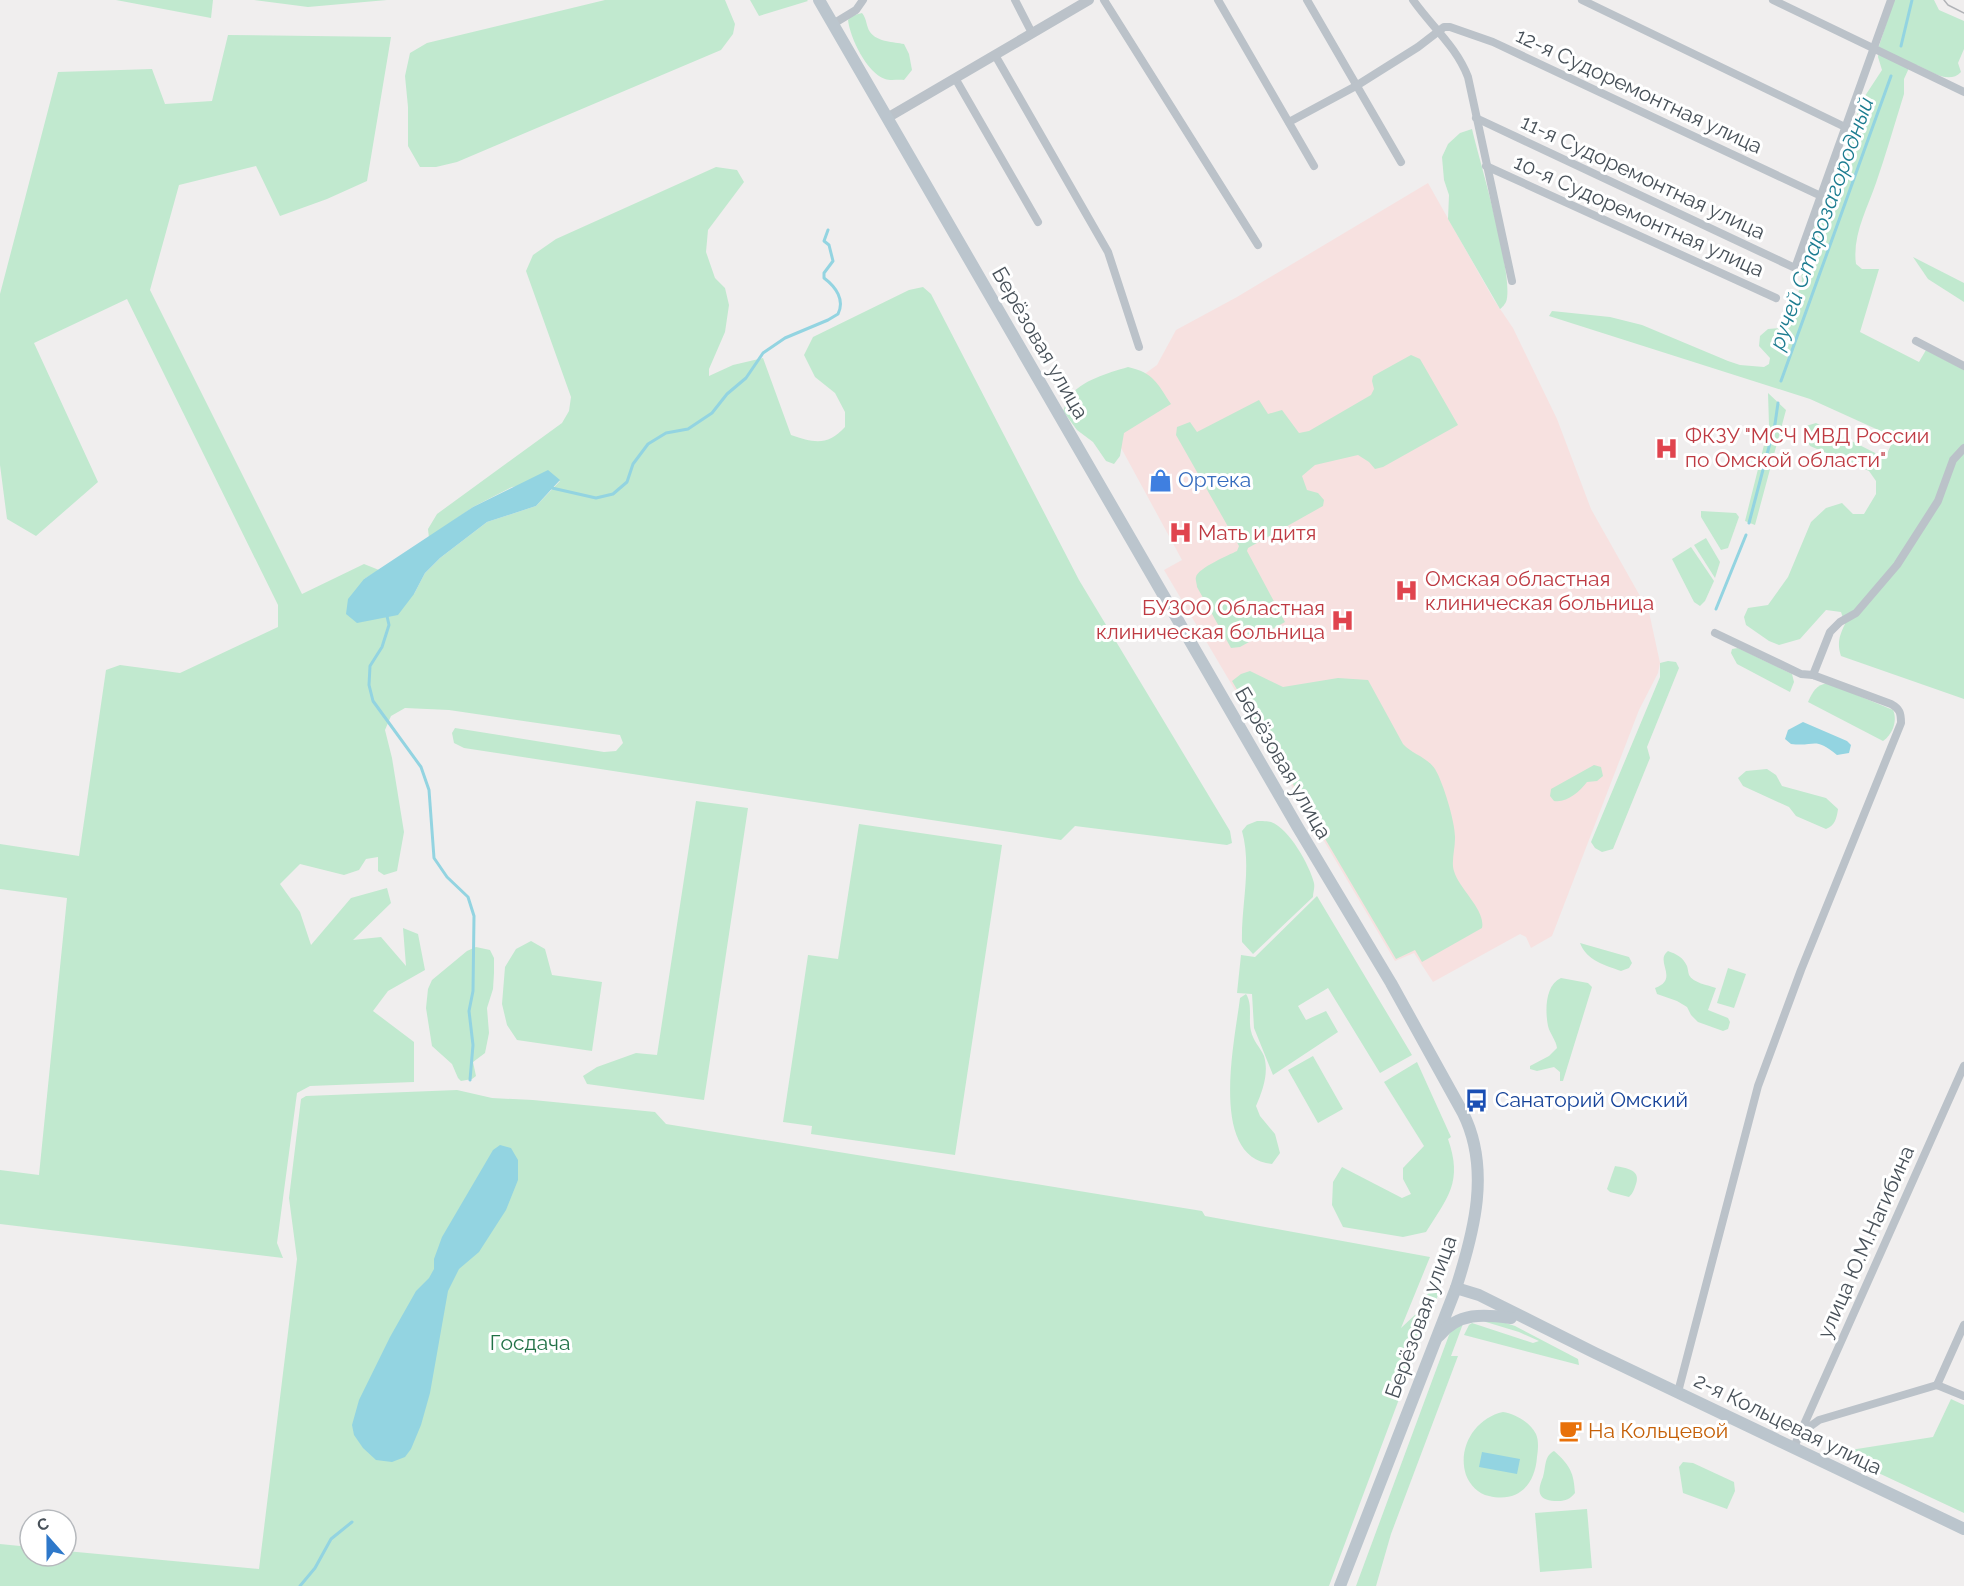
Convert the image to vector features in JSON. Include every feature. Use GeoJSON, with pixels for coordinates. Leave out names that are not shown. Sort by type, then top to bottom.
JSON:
{"type":"FeatureCollection","features":[{"type":"Feature","properties":{"kind":"main road","name":"Берёзовая улица"},"geometry":{"type":"LineString","coordinates":[[819,0],[1292,818],[1391,983],[1469,1125],[1477,1153],[1477,1209],[1471,1242],[1435,1342],[1340,1586]]}},
{"type":"Feature","properties":{"kind":"main road","name":"2-я Кольцевая улица"},"geometry":{"type":"LineString","coordinates":[[1455,1288],[1476,1303],[1595,1353]]}},
{"type":"Feature","properties":{"kind":"main road","name":"2-я Кольцевая улица"},"geometry":{"type":"LineString","coordinates":[[1455,1288],[1479,1295],[1595,1353],[1964,1529]]}},
{"type":"Feature","properties":{"kind":"main road"},"geometry":{"type":"LineString","coordinates":[[1435,1342],[1450,1325],[1471,1316],[1511,1318]]}},
{"type":"Feature","properties":{"kind":"street"},"geometry":{"type":"LineString","coordinates":[[833,24],[856,10],[863,0]]}},
{"type":"Feature","properties":{"kind":"street"},"geometry":{"type":"LineString","coordinates":[[1015,0],[1032,33]]}},
{"type":"Feature","properties":{"kind":"street"},"geometry":{"type":"LineString","coordinates":[[887,118],[1089,0]]}},
{"type":"Feature","properties":{"kind":"street"},"geometry":{"type":"LineString","coordinates":[[1104,0],[1258,245]]}},
{"type":"Feature","properties":{"kind":"street"},"geometry":{"type":"LineString","coordinates":[[1218,0],[1314,166]]}},
{"type":"Feature","properties":{"kind":"street"},"geometry":{"type":"LineString","coordinates":[[1307,0],[1401,162]]}},
{"type":"Feature","properties":{"kind":"street"},"geometry":{"type":"LineString","coordinates":[[1413,0],[1439,29],[1463,63],[1468,77],[1512,281]]}},
{"type":"Feature","properties":{"kind":"street"},"geometry":{"type":"LineString","coordinates":[[1582,0],[1845,127]]}},
{"type":"Feature","properties":{"kind":"street"},"geometry":{"type":"LineString","coordinates":[[1773,0],[1961,89]]}},
{"type":"Feature","properties":{"kind":"street"},"geometry":{"type":"LineString","coordinates":[[1821,196],[1891,0]]}},
{"type":"Feature","properties":{"kind":"street","name":"12-я Судоремонтная улица"},"geometry":{"type":"LineString","coordinates":[[1439,29],[1450,27],[1494,42],[1821,196]]}},
{"type":"Feature","properties":{"kind":"street"},"geometry":{"type":"LineString","coordinates":[[1289,122],[1356,86],[1418,47],[1439,29]]}},
{"type":"Feature","properties":{"kind":"street"},"geometry":{"type":"LineString","coordinates":[[995,55],[1108,252],[1139,347]]}},
{"type":"Feature","properties":{"kind":"street"},"geometry":{"type":"LineString","coordinates":[[954,78],[1038,222]]}},
{"type":"Feature","properties":{"kind":"street","name":"11-я Судоремонтная улица"},"geometry":{"type":"LineString","coordinates":[[1476,118],[1795,268],[1821,196]]}},
{"type":"Feature","properties":{"kind":"street","name":"10-я Судоремонтная улица"},"geometry":{"type":"LineString","coordinates":[[1486,166],[1776,298]]}},
{"type":"Feature","properties":{"kind":"street"},"geometry":{"type":"LineString","coordinates":[[1916,341],[1964,366]]}},
{"type":"Feature","properties":{"kind":"street"},"geometry":{"type":"LineString","coordinates":[[1813,675],[1830,632],[1839,622],[1856,613],[1897,565],[1938,501],[1953,460],[1964,448]]}},
{"type":"Feature","properties":{"kind":"street"},"geometry":{"type":"LineString","coordinates":[[1678,1392],[1758,1086],[1801,970],[1901,723],[1899,708],[1813,675],[1801,674],[1715,633]]}},
{"type":"Feature","properties":{"kind":"street","name":"улица Ю.М.Нагибина"},"geometry":{"type":"LineString","coordinates":[[1794,1447],[1964,1066]]}},
{"type":"Feature","properties":{"kind":"street"},"geometry":{"type":"LineString","coordinates":[[1937,1385],[1964,1325]]}},
{"type":"Feature","properties":{"kind":"street"},"geometry":{"type":"LineString","coordinates":[[1800,1433],[1819,1420],[1937,1385],[1964,1396]]}},
{"type":"Feature","properties":{"kind":"shaded area","name":"Омская областная клиническая больница"},"geometry":{"type":"Polygon","coordinates":[[[1428,183],[1494,300],[1513,328],[1557,419],[1591,509],[1649,612],[1660,663],[1658,673],[1639,710],[1552,936],[1531,948],[1526,937],[1520,934],[1433,982],[1414,953],[1395,961],[1164,570],[1182,560],[1094,398],[1139,378],[1157,365],[1176,330],[1237,297],[1428,183]]]}},
{"type":"Feature","properties":{"kind":"green space"},"geometry":{"type":"Polygon","coordinates":[[[116,0],[213,0],[211,18],[116,0]]]}},
{"type":"Feature","properties":{"kind":"green space"},"geometry":{"type":"Polygon","coordinates":[[[254,0],[387,0],[308,7],[254,0]]]}},
{"type":"Feature","properties":{"kind":"green space"},"geometry":{"type":"Polygon","coordinates":[[[605,0],[725,0],[735,24],[733,34],[721,50],[457,162],[436,167],[420,167],[408,146],[405,76],[410,53],[427,43],[605,0]]]}},
{"type":"Feature","properties":{"kind":"green space"},"geometry":{"type":"Polygon","coordinates":[[[750,0],[807,0],[808,1],[759,16],[750,0]]]}},
{"type":"Feature","properties":{"kind":"green space"},"geometry":{"type":"Polygon","coordinates":[[[1894,0],[1934,0],[1939,10],[1964,21],[1964,49],[1958,63],[1961,72],[1956,76],[1945,77],[1917,65],[1909,68],[1904,79],[1904,94],[1861,223],[1855,254],[1856,264],[1862,269],[1879,269],[1860,332],[1919,362],[1926,350],[1964,370],[1964,699],[1841,656],[1839,640],[1845,624],[1841,612],[1826,610],[1800,639],[1779,645],[1746,625],[1744,617],[1748,608],[1768,605],[1788,577],[1811,522],[1826,508],[1842,503],[1853,514],[1864,514],[1876,494],[1876,481],[1869,471],[1810,446],[1803,434],[1806,426],[1816,423],[1885,458],[1891,445],[1891,439],[1885,433],[1810,399],[1549,316],[1552,311],[1610,317],[1642,325],[1740,365],[1764,367],[1769,364],[1770,358],[1759,346],[1760,336],[1768,329],[1785,325],[1802,283],[1803,256],[1863,99],[1882,70],[1878,57],[1879,46],[1894,0]]]}},
{"type":"Feature","properties":{"kind":"green space"},"geometry":{"type":"Polygon","coordinates":[[[862,13],[869,30],[877,38],[904,44],[909,54],[912,70],[904,80],[887,80],[878,75],[860,54],[848,20],[851,16],[862,13]]]}},
{"type":"Feature","properties":{"kind":"green space"},"geometry":{"type":"Polygon","coordinates":[[[228,35],[391,37],[367,181],[280,216],[256,166],[179,185],[150,290],[302,594],[364,564],[379,570],[364,579],[414,594],[425,573],[440,558],[487,522],[536,506],[560,481],[512,487],[473,507],[429,538],[428,529],[437,514],[562,423],[569,411],[571,397],[526,271],[533,255],[556,239],[716,167],[737,170],[744,182],[708,230],[706,252],[715,278],[725,288],[729,305],[725,332],[709,369],[709,376],[733,365],[763,358],[791,435],[814,441],[827,440],[845,427],[845,412],[835,393],[815,377],[804,355],[813,337],[909,290],[923,287],[931,294],[1079,580],[1230,831],[1232,843],[1227,845],[1075,826],[1061,840],[464,748],[454,743],[452,733],[455,728],[604,752],[616,751],[623,743],[620,735],[449,710],[405,708],[391,716],[385,730],[404,832],[397,871],[384,875],[378,871],[378,857],[366,859],[359,870],[344,875],[300,864],[280,884],[300,912],[311,945],[351,898],[387,888],[391,903],[353,940],[381,937],[406,966],[403,928],[418,934],[425,970],[388,991],[373,1011],[414,1042],[414,1082],[310,1086],[297,1093],[277,1243],[283,1258],[0,1224],[0,1170],[39,1175],[67,898],[0,889],[0,844],[79,856],[106,670],[120,665],[180,673],[278,627],[278,605],[127,299],[34,343],[98,482],[36,536],[7,519],[0,465],[0,294],[58,72],[152,69],[165,104],[212,101],[228,35]]]}},
{"type":"Feature","properties":{"kind":"green space"},"geometry":{"type":"Polygon","coordinates":[[[1472,129],[1495,218],[1505,269],[1506,302],[1500,309],[1448,219],[1449,195],[1444,180],[1442,157],[1448,144],[1460,133],[1472,129]]]}},
{"type":"Feature","properties":{"kind":"green space"},"geometry":{"type":"Polygon","coordinates":[[[1913,257],[1964,283],[1964,302],[1928,279],[1913,257]]]}},
{"type":"Feature","properties":{"kind":"green space"},"geometry":{"type":"Polygon","coordinates":[[[1411,355],[1420,359],[1458,425],[1383,467],[1375,469],[1358,455],[1315,465],[1302,476],[1307,490],[1318,493],[1324,500],[1323,506],[1248,548],[1247,551],[1285,622],[1240,647],[1231,648],[1197,587],[1196,578],[1198,573],[1208,566],[1237,551],[1239,546],[1176,435],[1177,427],[1190,422],[1197,432],[1259,400],[1268,414],[1282,410],[1299,433],[1309,431],[1371,395],[1374,389],[1373,376],[1411,355]]]}},
{"type":"Feature","properties":{"kind":"green space"},"geometry":{"type":"Polygon","coordinates":[[[1128,367],[1149,376],[1171,404],[1124,433],[1120,456],[1114,464],[1106,461],[1093,442],[1077,430],[1063,411],[1069,397],[1081,386],[1128,367]]]}},
{"type":"Feature","properties":{"kind":"green space"},"geometry":{"type":"Polygon","coordinates":[[[1768,393],[1786,410],[1755,525],[1745,521],[1769,425],[1768,393]]]}},
{"type":"Feature","properties":{"kind":"green space"},"geometry":{"type":"Polygon","coordinates":[[[1701,511],[1736,513],[1739,517],[1728,548],[1721,550],[1701,517],[1701,511]]]}},
{"type":"Feature","properties":{"kind":"green space"},"geometry":{"type":"Polygon","coordinates":[[[1706,538],[1720,562],[1715,578],[1694,545],[1706,538]]]}},
{"type":"Feature","properties":{"kind":"green space"},"geometry":{"type":"Polygon","coordinates":[[[1691,547],[1714,581],[1705,601],[1700,606],[1694,602],[1672,559],[1691,547]]]}},
{"type":"Feature","properties":{"kind":"green space"},"geometry":{"type":"Polygon","coordinates":[[[1738,648],[1792,674],[1794,682],[1790,692],[1737,664],[1731,653],[1732,649],[1738,648]]]}},
{"type":"Feature","properties":{"kind":"green space"},"geometry":{"type":"Polygon","coordinates":[[[1676,662],[1679,668],[1647,747],[1650,758],[1613,849],[1602,852],[1591,842],[1660,677],[1660,663],[1676,662]]]}},
{"type":"Feature","properties":{"kind":"green space"},"geometry":{"type":"Polygon","coordinates":[[[1250,671],[1283,687],[1338,678],[1368,680],[1403,744],[1428,761],[1442,783],[1453,824],[1454,871],[1480,914],[1482,928],[1422,962],[1415,950],[1396,959],[1232,681],[1250,671]]]}},
{"type":"Feature","properties":{"kind":"green space"},"geometry":{"type":"Polygon","coordinates":[[[1828,683],[1893,710],[1894,723],[1883,741],[1808,702],[1815,689],[1828,683]]]}},
{"type":"Feature","properties":{"kind":"green space"},"geometry":{"type":"Polygon","coordinates":[[[1594,765],[1601,767],[1603,776],[1597,781],[1587,782],[1568,799],[1554,801],[1550,796],[1551,789],[1594,765]]]}},
{"type":"Feature","properties":{"kind":"green space"},"geometry":{"type":"Polygon","coordinates":[[[1767,769],[1776,775],[1782,786],[1826,798],[1838,809],[1836,818],[1829,828],[1826,829],[1796,816],[1789,807],[1743,786],[1738,778],[1746,771],[1767,769]]]}},
{"type":"Feature","properties":{"kind":"green space"},"geometry":{"type":"Polygon","coordinates":[[[696,801],[748,808],[704,1100],[587,1084],[583,1076],[597,1067],[636,1053],[657,1055],[696,801]]]}},
{"type":"Feature","properties":{"kind":"green space"},"geometry":{"type":"Polygon","coordinates":[[[1257,821],[1271,822],[1285,832],[1303,858],[1312,876],[1314,887],[1313,897],[1253,954],[1242,942],[1246,858],[1242,831],[1247,825],[1257,821]]]}},
{"type":"Feature","properties":{"kind":"green space"},"geometry":{"type":"Polygon","coordinates":[[[859,824],[1002,845],[955,1155],[811,1134],[812,1126],[783,1122],[808,955],[838,959],[859,824]]]}},
{"type":"Feature","properties":{"kind":"green space"},"geometry":{"type":"Polygon","coordinates":[[[1317,896],[1412,1055],[1380,1073],[1328,988],[1298,1006],[1306,1020],[1326,1011],[1338,1032],[1273,1075],[1254,1028],[1252,994],[1237,993],[1241,955],[1255,957],[1317,896]]]}},
{"type":"Feature","properties":{"kind":"green space"},"geometry":{"type":"Polygon","coordinates":[[[531,941],[545,949],[552,975],[602,982],[592,1051],[517,1040],[507,1025],[502,1004],[505,967],[516,949],[531,941]]]}},
{"type":"Feature","properties":{"kind":"green space"},"geometry":{"type":"Polygon","coordinates":[[[1580,943],[1629,957],[1632,963],[1629,968],[1621,971],[1609,967],[1597,962],[1587,954],[1580,943]]]}},
{"type":"Feature","properties":{"kind":"green space"},"geometry":{"type":"Polygon","coordinates":[[[476,947],[490,950],[494,958],[493,989],[487,1008],[489,1033],[485,1053],[473,1062],[476,1076],[461,1081],[452,1064],[432,1046],[426,1008],[428,989],[432,980],[467,951],[476,947]]]}},
{"type":"Feature","properties":{"kind":"green space"},"geometry":{"type":"Polygon","coordinates":[[[1668,951],[1683,960],[1691,978],[1716,988],[1708,1010],[1728,1018],[1730,1022],[1728,1029],[1723,1031],[1698,1022],[1687,1007],[1657,994],[1655,988],[1666,980],[1664,955],[1668,951]]]}},
{"type":"Feature","properties":{"kind":"green space"},"geometry":{"type":"Polygon","coordinates":[[[1728,968],[1746,974],[1734,1008],[1717,1003],[1728,968]]]}},
{"type":"Feature","properties":{"kind":"green space"},"geometry":{"type":"Polygon","coordinates":[[[1561,978],[1588,983],[1592,987],[1563,1081],[1560,1081],[1560,1072],[1554,1067],[1537,1071],[1530,1069],[1530,1066],[1549,1056],[1557,1048],[1548,1026],[1547,999],[1552,986],[1561,978]]]}},
{"type":"Feature","properties":{"kind":"green space"},"geometry":{"type":"Polygon","coordinates":[[[1246,994],[1252,1035],[1264,1056],[1266,1069],[1256,1106],[1260,1116],[1275,1134],[1280,1153],[1272,1164],[1252,1157],[1239,1141],[1232,1120],[1231,1067],[1240,998],[1246,994]]]}},
{"type":"Feature","properties":{"kind":"green space"},"geometry":{"type":"Polygon","coordinates":[[[1313,1056],[1343,1109],[1318,1123],[1288,1070],[1313,1056]]]}},
{"type":"Feature","properties":{"kind":"green space"},"geometry":{"type":"Polygon","coordinates":[[[1417,1062],[1451,1137],[1448,1139],[1454,1167],[1447,1199],[1426,1232],[1403,1237],[1343,1227],[1332,1205],[1333,1182],[1342,1167],[1402,1198],[1411,1194],[1403,1179],[1403,1168],[1424,1146],[1384,1082],[1417,1062]]]}},
{"type":"Feature","properties":{"kind":"green space","name":"Госдача"},"geometry":{"type":"Polygon","coordinates":[[[457,1090],[492,1098],[655,1112],[666,1124],[1202,1211],[1205,1216],[1430,1257],[1401,1328],[1417,1313],[1431,1288],[1437,1284],[1441,1287],[1329,1586],[0,1586],[0,1544],[18,1546],[18,1568],[78,1568],[78,1552],[259,1569],[297,1259],[289,1198],[301,1099],[306,1096],[457,1090]]]}},
{"type":"Feature","properties":{"kind":"green space"},"geometry":{"type":"Polygon","coordinates":[[[1615,1166],[1628,1169],[1637,1176],[1629,1197],[1607,1189],[1615,1166]]]}},
{"type":"Feature","properties":{"kind":"green space"},"geometry":{"type":"Polygon","coordinates":[[[1476,1319],[1503,1322],[1515,1326],[1578,1359],[1579,1365],[1464,1335],[1472,1323],[1533,1343],[1539,1341],[1519,1332],[1476,1319]]]}},
{"type":"Feature","properties":{"kind":"green space"},"geometry":{"type":"Polygon","coordinates":[[[1464,1321],[1451,1356],[1458,1356],[1391,1534],[1376,1586],[1356,1586],[1449,1335],[1452,1329],[1464,1321]]]}},
{"type":"Feature","properties":{"kind":"green space"},"geometry":{"type":"Polygon","coordinates":[[[1951,1399],[1964,1405],[1964,1513],[1840,1455],[1844,1451],[1933,1437],[1951,1399]]]}},
{"type":"Feature","properties":{"kind":"green space"},"geometry":{"type":"Polygon","coordinates":[[[1503,1412],[1526,1422],[1537,1437],[1538,1443],[1533,1476],[1523,1490],[1508,1497],[1485,1495],[1478,1491],[1466,1475],[1464,1465],[1466,1445],[1477,1427],[1493,1415],[1503,1412]]]}},
{"type":"Feature","properties":{"kind":"green space"},"geometry":{"type":"Polygon","coordinates":[[[1554,1451],[1567,1465],[1574,1480],[1575,1493],[1563,1501],[1547,1500],[1540,1492],[1547,1459],[1554,1451]]]}},
{"type":"Feature","properties":{"kind":"green space"},"geometry":{"type":"Polygon","coordinates":[[[1683,1462],[1693,1463],[1734,1482],[1735,1491],[1727,1509],[1683,1493],[1679,1467],[1683,1462]]]}},
{"type":"Feature","properties":{"kind":"green space"},"geometry":{"type":"Polygon","coordinates":[[[1587,1509],[1592,1568],[1540,1572],[1535,1513],[1587,1509]]]}},
{"type":"Feature","properties":{"kind":"water"},"geometry":{"type":"Polygon","coordinates":[[[548,470],[560,480],[536,506],[487,522],[440,558],[425,573],[414,594],[398,615],[357,623],[346,614],[348,599],[364,579],[473,507],[548,470]]]}},
{"type":"Feature","properties":{"kind":"water"},"geometry":{"type":"Polygon","coordinates":[[[1803,722],[1847,741],[1851,745],[1849,753],[1837,755],[1819,744],[1791,744],[1785,739],[1788,730],[1803,722]]]}},
{"type":"Feature","properties":{"kind":"water"},"geometry":{"type":"Polygon","coordinates":[[[500,1145],[511,1148],[518,1160],[518,1180],[506,1210],[479,1252],[459,1269],[448,1291],[430,1393],[411,1449],[405,1457],[392,1462],[376,1460],[363,1448],[354,1435],[352,1425],[359,1400],[416,1291],[429,1278],[434,1269],[434,1259],[442,1237],[493,1150],[500,1145]]]}},
{"type":"Feature","properties":{"kind":"water"},"geometry":{"type":"Polygon","coordinates":[[[1482,1452],[1520,1459],[1517,1474],[1479,1467],[1482,1452]]]}},
{"type":"Feature","properties":{"kind":"waterway","name":"ручей Старозагородный"},"geometry":{"type":"LineString","coordinates":[[1901,46],[1912,0]]}},
{"type":"Feature","properties":{"kind":"waterway","name":"ручей Старозагородный"},"geometry":{"type":"LineString","coordinates":[[1781,381],[1891,76]]}},
{"type":"Feature","properties":{"kind":"waterway"},"geometry":{"type":"LineString","coordinates":[[552,488],[596,498],[613,494],[627,482],[633,464],[648,444],[666,433],[688,429],[712,413],[727,394],[746,378],[763,353],[785,338],[838,314],[840,299],[832,285],[824,278],[824,273],[833,261],[829,245],[824,241],[828,230]]}},
{"type":"Feature","properties":{"kind":"waterway","name":"ручей Старозагородный"},"geometry":{"type":"LineString","coordinates":[[1749,523],[1775,424],[1778,403]]}},
{"type":"Feature","properties":{"kind":"waterway","name":"ручей Старозагородный"},"geometry":{"type":"LineString","coordinates":[[1716,609],[1746,535]]}},
{"type":"Feature","properties":{"kind":"waterway"},"geometry":{"type":"LineString","coordinates":[[387,616],[389,625],[382,647],[370,666],[369,685],[373,701],[421,767],[429,790],[434,858],[447,877],[468,897],[474,916],[473,991],[469,1011],[473,1045],[470,1080]]}},
{"type":"Feature","properties":{"kind":"waterway"},"geometry":{"type":"LineString","coordinates":[[300,1586],[315,1568],[331,1539],[352,1522]]}},
{"type":"Feature","properties":{"kind":"tram line"},"geometry":{"type":"LineString","coordinates":[[1944,0],[1948,5],[1964,13]]}},
{"type":"Feature","properties":{"kind":"place","name":"ФКЗУ \"МСЧ МВД России по Омской области\""},"geometry":{"type":"Point","coordinates":[1667,448]}},
{"type":"Feature","properties":{"kind":"place","name":"Ортека"},"geometry":{"type":"Point","coordinates":[1160,480]}},
{"type":"Feature","properties":{"kind":"place","name":"Мать и дитя"},"geometry":{"type":"Point","coordinates":[1180,533]}},
{"type":"Feature","properties":{"kind":"place","name":"Омская областная клиническая больница"},"geometry":{"type":"Point","coordinates":[1407,591]}},
{"type":"Feature","properties":{"kind":"place","name":"БУЗОО Областная клиническая больница"},"geometry":{"type":"Point","coordinates":[1343,620]}},
{"type":"Feature","properties":{"kind":"place","name":"Санаторий Омский"},"geometry":{"type":"Point","coordinates":[1477,1100]}},
{"type":"Feature","properties":{"kind":"place","name":"На Кольцевой"},"geometry":{"type":"Point","coordinates":[1570,1431]}}]}
